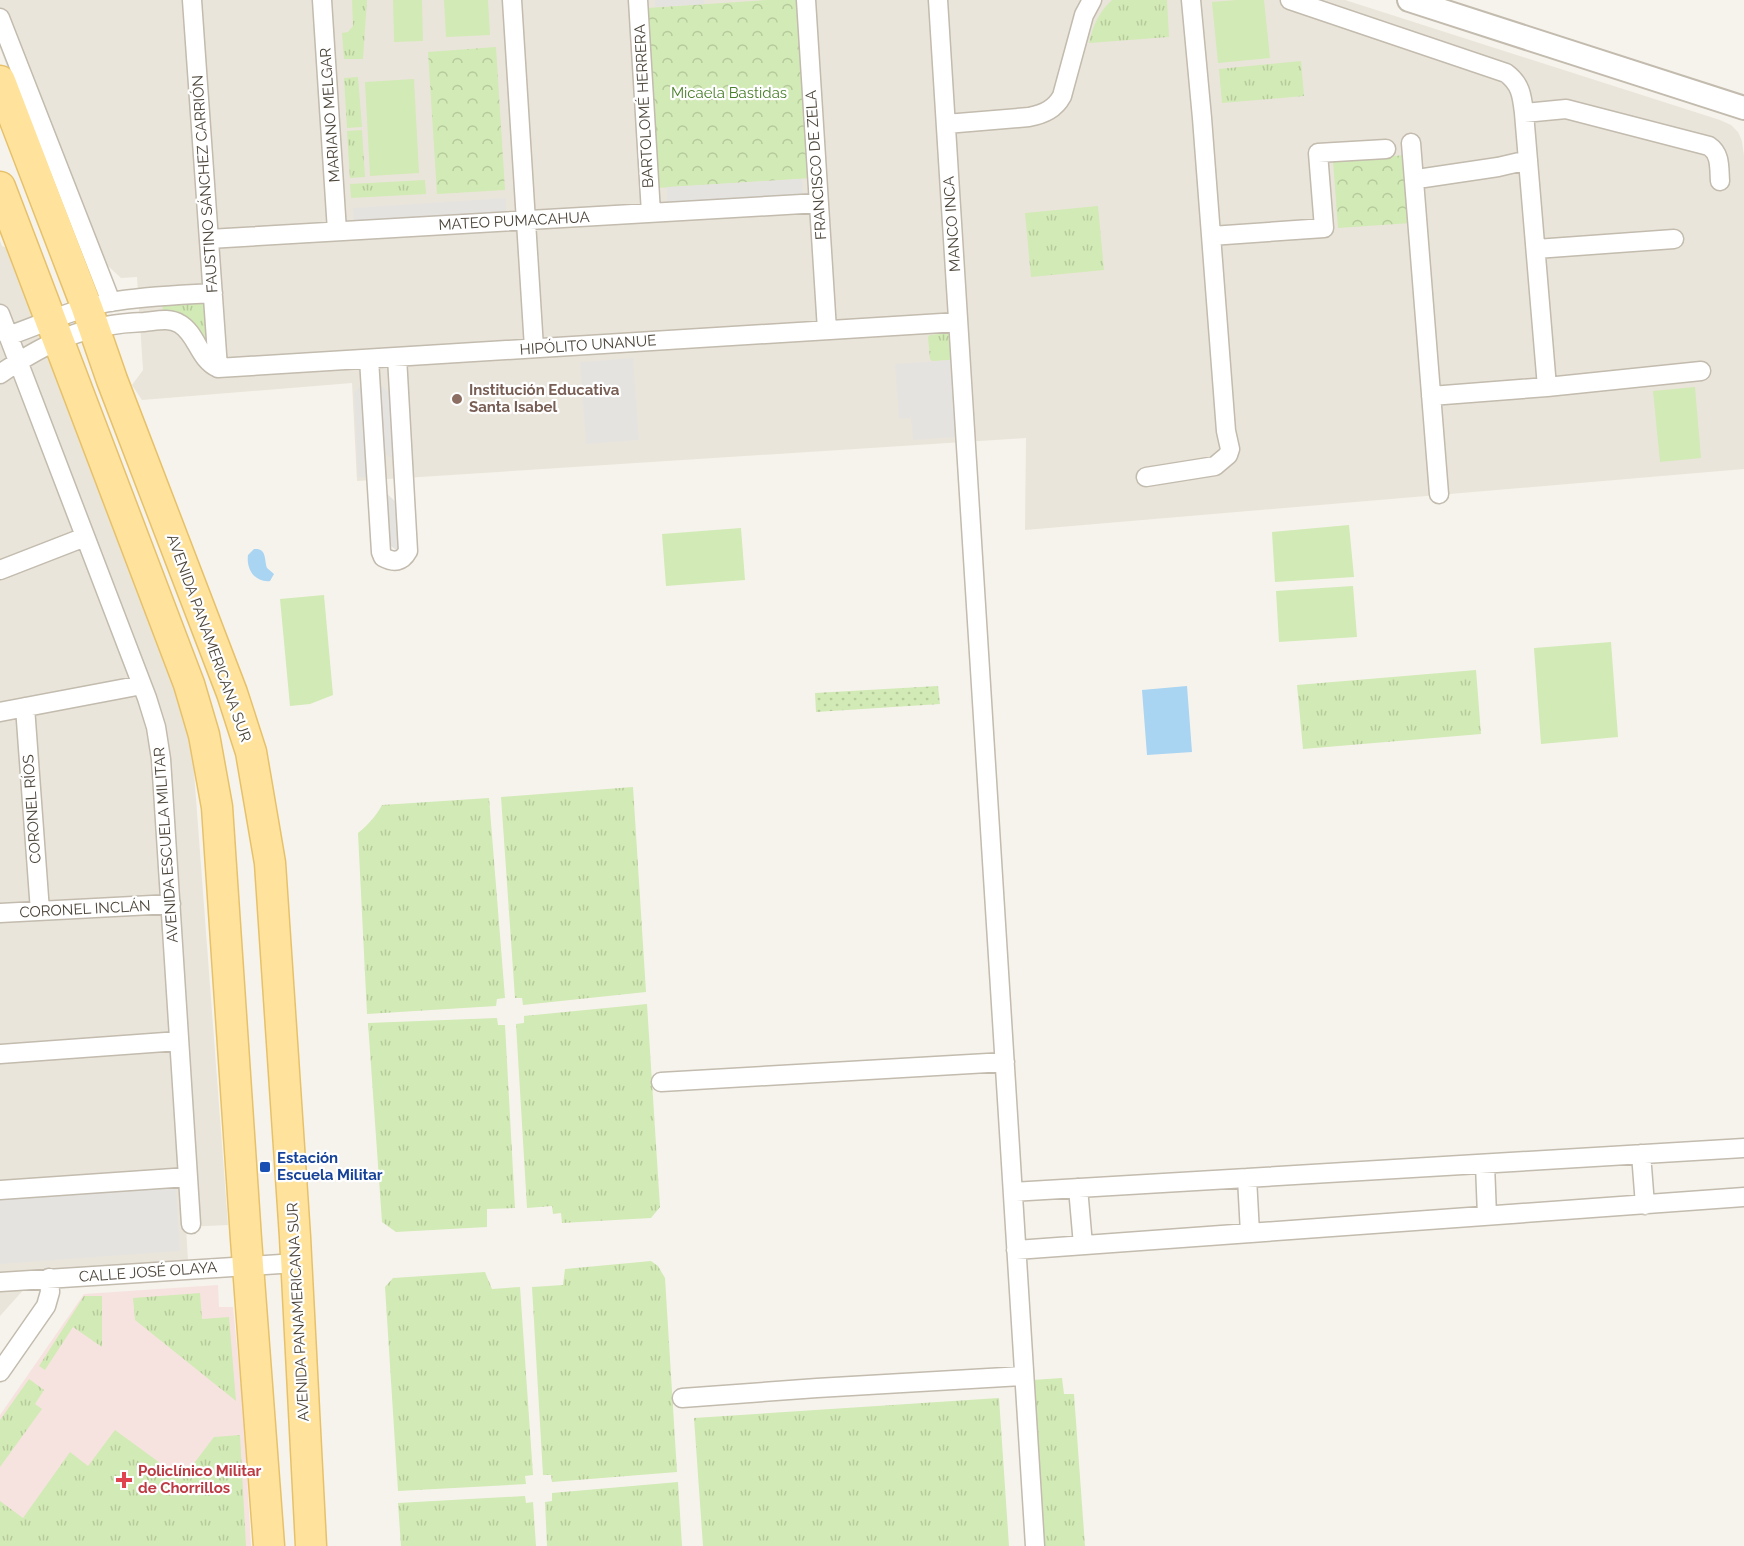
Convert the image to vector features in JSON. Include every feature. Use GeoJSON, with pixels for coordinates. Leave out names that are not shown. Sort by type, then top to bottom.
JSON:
{"type":"FeatureCollection","features":[{"type":"Feature","properties":{"kind":"main road","name":"AVENIDA PANAMERICANA SUR"},"geometry":{"type":"LineString","coordinates":[[0,81],[97,312],[112,380],[232,693],[251,752],[270,863],[296,1263],[311,1546]]}},
{"type":"Feature","properties":{"kind":"main road"},"geometry":{"type":"LineString","coordinates":[[0,188],[189,684],[204,735],[217,807],[269,1546]]}},
{"type":"Feature","properties":{"kind":"street","name":"FAUSTINO SÁNCHEZ CARRIÓN"},"geometry":{"type":"LineString","coordinates":[[192,0],[218,368]]}},
{"type":"Feature","properties":{"kind":"street","name":"MARIANO MELGAR"},"geometry":{"type":"LineString","coordinates":[[322,0],[337,231]]}},
{"type":"Feature","properties":{"kind":"street"},"geometry":{"type":"LineString","coordinates":[[512,0],[534,348]]}},
{"type":"Feature","properties":{"kind":"street","name":"BARTOLOMÉ HERRERA"},"geometry":{"type":"LineString","coordinates":[[638,0],[651,213]]}},
{"type":"Feature","properties":{"kind":"street","name":"FRANCISCO DE ZELA"},"geometry":{"type":"LineString","coordinates":[[806,0],[827,330]]}},
{"type":"Feature","properties":{"kind":"street","name":"MANCO INCA"},"geometry":{"type":"LineString","coordinates":[[938,0],[1035,1546]]}},
{"type":"Feature","properties":{"kind":"street"},"geometry":{"type":"LineString","coordinates":[[946,124],[1029,117],[1053,108],[1062,96],[1084,15],[1092,0]]}},
{"type":"Feature","properties":{"kind":"street"},"geometry":{"type":"LineString","coordinates":[[1146,477],[1215,466],[1228,455],[1230,449],[1226,430],[1191,0]]}},
{"type":"Feature","properties":{"kind":"street"},"geometry":{"type":"LineString","coordinates":[[1290,0],[1506,73],[1517,83],[1521,92],[1524,113],[1547,387]]}},
{"type":"Feature","properties":{"kind":"street"},"geometry":{"type":"LineString","coordinates":[[1409,0],[1744,108]]}},
{"type":"Feature","properties":{"kind":"street"},"geometry":{"type":"LineString","coordinates":[[0,18],[97,312],[118,323],[176,321],[188,331],[211,364],[218,368]]}},
{"type":"Feature","properties":{"kind":"street"},"geometry":{"type":"LineString","coordinates":[[1524,113],[1566,109],[1708,146],[1714,150],[1718,158],[1720,181]]}},
{"type":"Feature","properties":{"kind":"street"},"geometry":{"type":"LineString","coordinates":[[1411,143],[1438,494]]}},
{"type":"Feature","properties":{"kind":"street"},"geometry":{"type":"LineString","coordinates":[[1211,236],[1324,228],[1318,153],[1386,149]]}},
{"type":"Feature","properties":{"kind":"street"},"geometry":{"type":"LineString","coordinates":[[1424,178],[1528,160]]}},
{"type":"Feature","properties":{"kind":"street","name":"MATEO PUMACAHUA"},"geometry":{"type":"LineString","coordinates":[[209,239],[819,203]]}},
{"type":"Feature","properties":{"kind":"street"},"geometry":{"type":"LineString","coordinates":[[1536,249],[1674,239]]}},
{"type":"Feature","properties":{"kind":"street"},"geometry":{"type":"LineString","coordinates":[[8,336],[55,330],[97,312],[140,298],[213,293]]}},
{"type":"Feature","properties":{"kind":"street","name":"AVENIDA ESCUELA MILITAR"},"geometry":{"type":"LineString","coordinates":[[0,314],[153,713],[159,743],[171,904],[191,1224]]}},
{"type":"Feature","properties":{"kind":"street","name":"HIPÓLITO UNANUE"},"geometry":{"type":"LineString","coordinates":[[218,368],[958,322]]}},
{"type":"Feature","properties":{"kind":"street"},"geometry":{"type":"LineString","coordinates":[[0,374],[55,330]]}},
{"type":"Feature","properties":{"kind":"street"},"geometry":{"type":"LineString","coordinates":[[369,359],[381,552],[383,557],[395,562],[401,560],[408,551],[397,357]]}},
{"type":"Feature","properties":{"kind":"street"},"geometry":{"type":"LineString","coordinates":[[1431,396],[1547,387],[1701,370]]}},
{"type":"Feature","properties":{"kind":"street"},"geometry":{"type":"LineString","coordinates":[[375,467],[403,466]]}},
{"type":"Feature","properties":{"kind":"street"},"geometry":{"type":"LineString","coordinates":[[0,570],[85,537]]}},
{"type":"Feature","properties":{"kind":"street"},"geometry":{"type":"LineString","coordinates":[[0,712],[142,684]]}},
{"type":"Feature","properties":{"kind":"street","name":"CORONEL RÍOS"},"geometry":{"type":"LineString","coordinates":[[25,707],[39,911]]}},
{"type":"Feature","properties":{"kind":"street","name":"CORONEL INCLÁN"},"geometry":{"type":"LineString","coordinates":[[0,913],[171,904]]}},
{"type":"Feature","properties":{"kind":"street"},"geometry":{"type":"LineString","coordinates":[[0,1054],[179,1041]]}},
{"type":"Feature","properties":{"kind":"street"},"geometry":{"type":"LineString","coordinates":[[662,1082],[1005,1062]]}},
{"type":"Feature","properties":{"kind":"street"},"geometry":{"type":"LineString","coordinates":[[1013,1192],[1744,1148]]}},
{"type":"Feature","properties":{"kind":"street"},"geometry":{"type":"LineString","coordinates":[[1641,1154],[1645,1205]]}},
{"type":"Feature","properties":{"kind":"street"},"geometry":{"type":"LineString","coordinates":[[1485,1164],[1487,1216]]}},
{"type":"Feature","properties":{"kind":"street"},"geometry":{"type":"LineString","coordinates":[[0,1190],[188,1177]]}},
{"type":"Feature","properties":{"kind":"street"},"geometry":{"type":"LineString","coordinates":[[1247,1178],[1250,1233]]}},
{"type":"Feature","properties":{"kind":"street"},"geometry":{"type":"LineString","coordinates":[[1078,1188],[1083,1245]]}},
{"type":"Feature","properties":{"kind":"street"},"geometry":{"type":"LineString","coordinates":[[1016,1250],[1744,1197]]}},
{"type":"Feature","properties":{"kind":"street","name":"CALLE JOSÉ OLAYA"},"geometry":{"type":"LineString","coordinates":[[0,1282],[296,1263]]}},
{"type":"Feature","properties":{"kind":"street"},"geometry":{"type":"LineString","coordinates":[[0,1372],[46,1306],[50,1292],[50,1278]]}},
{"type":"Feature","properties":{"kind":"street"},"geometry":{"type":"LineString","coordinates":[[682,1398],[1024,1376]]}},
{"type":"Feature","properties":{"kind":"shaded area"},"geometry":{"type":"Polygon","coordinates":[[[0,0],[1345,0],[1720,120],[1731,125],[1738,132],[1744,156],[1744,469],[1025,530],[1026,438],[357,481],[352,383],[142,400],[132,385],[143,370],[137,277],[121,278],[108,266],[86,272],[0,48],[0,0]]]}},
{"type":"Feature","properties":{"kind":"shaded area"},"geometry":{"type":"Polygon","coordinates":[[[655,0],[704,0],[705,4],[655,7],[655,0]]]}},
{"type":"Feature","properties":{"kind":"shaded area"},"geometry":{"type":"Polygon","coordinates":[[[802,179],[803,195],[667,203],[667,187],[802,179]]]}},
{"type":"Feature","properties":{"kind":"shaded area"},"geometry":{"type":"Polygon","coordinates":[[[506,198],[506,213],[354,223],[353,208],[506,198]]]}},
{"type":"Feature","properties":{"kind":"shaded area"},"geometry":{"type":"Polygon","coordinates":[[[0,241],[2,246],[15,251],[180,683],[193,759],[228,1225],[186,1227],[189,1277],[26,1287],[0,1316],[0,241]]]}},
{"type":"Feature","properties":{"kind":"shaded area"},"geometry":{"type":"Polygon","coordinates":[[[633,358],[639,440],[586,444],[580,362],[633,358]]]}},
{"type":"Feature","properties":{"kind":"shaded area"},"geometry":{"type":"Polygon","coordinates":[[[952,360],[957,437],[913,440],[911,418],[899,419],[895,364],[952,360]]]}},
{"type":"Feature","properties":{"kind":"shaded area"},"geometry":{"type":"Polygon","coordinates":[[[377,382],[391,394],[395,454],[391,458],[380,450],[377,382]]]}},
{"type":"Feature","properties":{"kind":"shaded area"},"geometry":{"type":"Polygon","coordinates":[[[363,383],[368,477],[358,477],[354,393],[363,383]]]}},
{"type":"Feature","properties":{"kind":"shaded area"},"geometry":{"type":"Polygon","coordinates":[[[383,490],[397,503],[400,546],[396,550],[386,542],[383,490]]]}},
{"type":"Feature","properties":{"kind":"shaded area"},"geometry":{"type":"Polygon","coordinates":[[[176,1188],[180,1251],[0,1264],[0,1199],[176,1188]]]}},
{"type":"Feature","properties":{"kind":"shaded area","name":"Policlínico Militar de Chorrillos"},"geometry":{"type":"Polygon","coordinates":[[[218,1285],[219,1307],[233,1307],[243,1406],[251,1546],[0,1546],[0,1415],[84,1294],[218,1285]]]}},
{"type":"Feature","properties":{"kind":"green space"},"geometry":{"type":"Polygon","coordinates":[[[352,0],[367,0],[363,59],[344,59],[342,33],[348,32],[353,26],[352,0]]]}},
{"type":"Feature","properties":{"kind":"green space"},"geometry":{"type":"Polygon","coordinates":[[[393,0],[422,0],[423,41],[394,42],[393,0]]]}},
{"type":"Feature","properties":{"kind":"green space"},"geometry":{"type":"Polygon","coordinates":[[[444,0],[488,0],[490,35],[446,37],[444,0]]]}},
{"type":"Feature","properties":{"kind":"green space","name":"Micaela Bastidas"},"geometry":{"type":"Polygon","coordinates":[[[800,0],[811,178],[658,188],[647,8],[800,0]]]}},
{"type":"Feature","properties":{"kind":"green space"},"geometry":{"type":"Polygon","coordinates":[[[1112,0],[1167,0],[1169,37],[1089,43],[1097,19],[1112,0]]]}},
{"type":"Feature","properties":{"kind":"green space"},"geometry":{"type":"Polygon","coordinates":[[[1264,0],[1270,58],[1218,63],[1212,2],[1264,0]]]}},
{"type":"Feature","properties":{"kind":"green space"},"geometry":{"type":"Polygon","coordinates":[[[496,47],[505,190],[437,194],[428,52],[496,47]]]}},
{"type":"Feature","properties":{"kind":"green space"},"geometry":{"type":"Polygon","coordinates":[[[1301,61],[1304,96],[1222,103],[1219,69],[1301,61]]]}},
{"type":"Feature","properties":{"kind":"green space"},"geometry":{"type":"Polygon","coordinates":[[[358,77],[362,127],[347,128],[344,78],[358,77]]]}},
{"type":"Feature","properties":{"kind":"green space"},"geometry":{"type":"Polygon","coordinates":[[[414,79],[419,173],[370,176],[365,82],[414,79]]]}},
{"type":"Feature","properties":{"kind":"green space"},"geometry":{"type":"Polygon","coordinates":[[[362,130],[365,177],[350,178],[347,131],[362,130]]]}},
{"type":"Feature","properties":{"kind":"green space"},"geometry":{"type":"Polygon","coordinates":[[[1406,155],[1411,223],[1338,228],[1333,161],[1406,155]]]}},
{"type":"Feature","properties":{"kind":"green space"},"geometry":{"type":"Polygon","coordinates":[[[425,180],[426,194],[351,198],[350,184],[425,180]]]}},
{"type":"Feature","properties":{"kind":"green space"},"geometry":{"type":"Polygon","coordinates":[[[1098,206],[1104,270],[1031,277],[1025,213],[1098,206]]]}},
{"type":"Feature","properties":{"kind":"green space"},"geometry":{"type":"Polygon","coordinates":[[[200,302],[205,308],[207,342],[198,329],[163,313],[162,304],[200,302]]]}},
{"type":"Feature","properties":{"kind":"green space"},"geometry":{"type":"Polygon","coordinates":[[[949,333],[952,335],[953,357],[951,360],[932,361],[928,337],[949,333]]]}},
{"type":"Feature","properties":{"kind":"green space"},"geometry":{"type":"Polygon","coordinates":[[[1695,387],[1701,458],[1660,462],[1653,391],[1695,387]]]}},
{"type":"Feature","properties":{"kind":"green space"},"geometry":{"type":"Polygon","coordinates":[[[1349,525],[1354,577],[1275,582],[1272,532],[1349,525]]]}},
{"type":"Feature","properties":{"kind":"green space"},"geometry":{"type":"Polygon","coordinates":[[[741,528],[745,580],[666,586],[662,534],[741,528]]]}},
{"type":"Feature","properties":{"kind":"green space"},"geometry":{"type":"Polygon","coordinates":[[[1353,586],[1357,637],[1279,642],[1276,591],[1353,586]]]}},
{"type":"Feature","properties":{"kind":"green space"},"geometry":{"type":"Polygon","coordinates":[[[324,595],[333,695],[310,704],[290,706],[280,599],[324,595]]]}},
{"type":"Feature","properties":{"kind":"green space"},"geometry":{"type":"Polygon","coordinates":[[[1611,642],[1618,737],[1541,744],[1534,648],[1611,642]]]}},
{"type":"Feature","properties":{"kind":"green space"},"geometry":{"type":"Polygon","coordinates":[[[1476,670],[1481,734],[1303,749],[1297,685],[1476,670]]]}},
{"type":"Feature","properties":{"kind":"green space"},"geometry":{"type":"Polygon","coordinates":[[[938,686],[940,704],[816,712],[815,693],[938,686]]]}},
{"type":"Feature","properties":{"kind":"green space"},"geometry":{"type":"Polygon","coordinates":[[[633,787],[646,992],[523,1005],[522,998],[515,998],[501,797],[633,787]]]}},
{"type":"Feature","properties":{"kind":"green space"},"geometry":{"type":"Polygon","coordinates":[[[489,798],[505,998],[497,999],[496,1006],[367,1014],[358,833],[372,820],[382,805],[489,798]]]}},
{"type":"Feature","properties":{"kind":"green space"},"geometry":{"type":"Polygon","coordinates":[[[647,1004],[660,1207],[651,1218],[562,1223],[561,1213],[553,1214],[552,1206],[527,1208],[516,1024],[524,1023],[524,1016],[647,1004]]]}},
{"type":"Feature","properties":{"kind":"green space"},"geometry":{"type":"Polygon","coordinates":[[[497,1018],[498,1025],[505,1025],[515,1208],[487,1209],[487,1227],[396,1232],[382,1222],[368,1023],[497,1018]]]}},
{"type":"Feature","properties":{"kind":"green space"},"geometry":{"type":"Polygon","coordinates":[[[651,1261],[658,1266],[665,1278],[677,1472],[552,1482],[551,1475],[543,1475],[532,1287],[563,1285],[565,1269],[651,1261]]]}},
{"type":"Feature","properties":{"kind":"green space"},"geometry":{"type":"Polygon","coordinates":[[[485,1272],[492,1289],[520,1287],[533,1475],[525,1476],[526,1484],[398,1491],[385,1287],[393,1278],[485,1272]]]}},
{"type":"Feature","properties":{"kind":"green space"},"geometry":{"type":"Polygon","coordinates":[[[200,1293],[202,1319],[229,1317],[236,1401],[135,1320],[133,1298],[200,1293]]]}},
{"type":"Feature","properties":{"kind":"green space"},"geometry":{"type":"Polygon","coordinates":[[[84,1296],[102,1296],[102,1347],[73,1327],[45,1370],[39,1366],[84,1296]]]}},
{"type":"Feature","properties":{"kind":"green space"},"geometry":{"type":"Polygon","coordinates":[[[1062,1378],[1064,1394],[1074,1394],[1085,1546],[1045,1546],[1032,1380],[1062,1378]]]}},
{"type":"Feature","properties":{"kind":"green space"},"geometry":{"type":"Polygon","coordinates":[[[29,1379],[44,1390],[35,1404],[42,1409],[0,1467],[0,1420],[29,1379]]]}},
{"type":"Feature","properties":{"kind":"green space"},"geometry":{"type":"Polygon","coordinates":[[[999,1398],[1009,1546],[703,1546],[694,1418],[999,1398]]]}},
{"type":"Feature","properties":{"kind":"green space"},"geometry":{"type":"Polygon","coordinates":[[[115,1430],[182,1479],[214,1437],[240,1435],[246,1546],[0,1546],[0,1501],[23,1518],[70,1452],[88,1466],[115,1430]]]}},
{"type":"Feature","properties":{"kind":"green space"},"geometry":{"type":"Polygon","coordinates":[[[678,1482],[682,1546],[547,1546],[545,1502],[552,1501],[552,1493],[678,1482]]]}},
{"type":"Feature","properties":{"kind":"green space"},"geometry":{"type":"Polygon","coordinates":[[[525,1496],[526,1503],[533,1502],[536,1546],[401,1546],[398,1503],[525,1496]]]}},
{"type":"Feature","properties":{"kind":"water"},"geometry":{"type":"Polygon","coordinates":[[[254,549],[263,552],[267,568],[274,574],[270,581],[260,580],[250,570],[248,555],[254,549]]]}},
{"type":"Feature","properties":{"kind":"water"},"geometry":{"type":"Polygon","coordinates":[[[1187,686],[1192,752],[1147,755],[1142,690],[1187,686]]]}},
{"type":"Feature","properties":{"kind":"place","name":"Institución Educativa Santa Isabel"},"geometry":{"type":"Point","coordinates":[457,399]}},
{"type":"Feature","properties":{"kind":"place","name":"Estación Escuela Militar"},"geometry":{"type":"Point","coordinates":[265,1167]}},
{"type":"Feature","properties":{"kind":"place","name":"Policlínico Militar de Chorrillos"},"geometry":{"type":"Point","coordinates":[124,1480]}}]}
